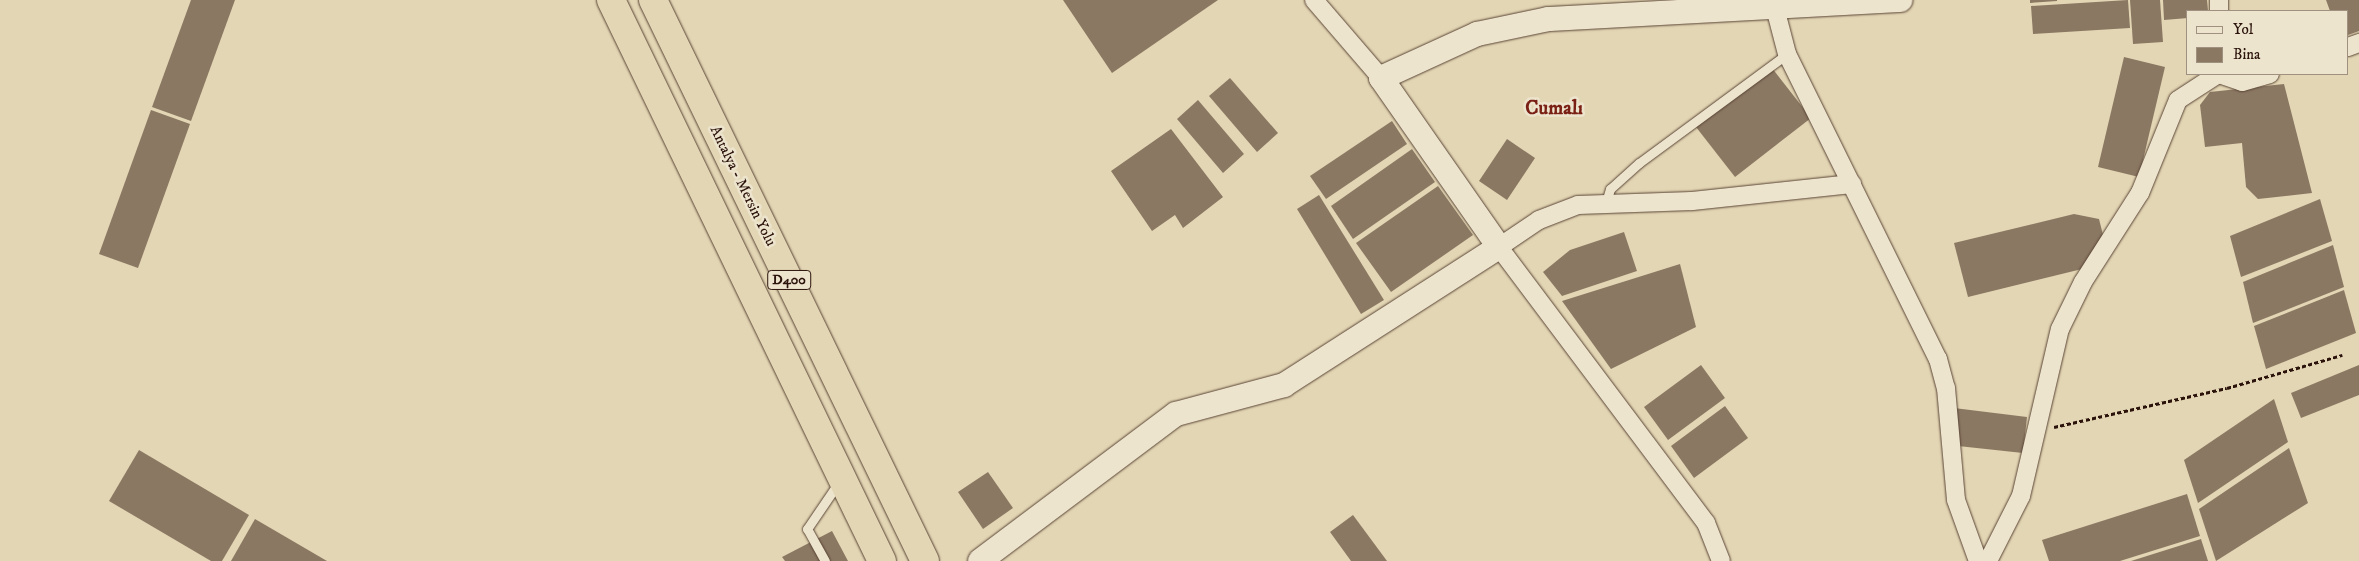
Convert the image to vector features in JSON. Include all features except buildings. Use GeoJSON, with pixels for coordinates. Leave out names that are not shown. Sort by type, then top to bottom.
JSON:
{"type":"FeatureCollection","features":[{"type":"Feature","properties":{"kind":"highway","name":"D400"},"geometry":{"type":"LineString","coordinates":[[611,0],[882,561]]}},
{"type":"Feature","properties":{"kind":"highway","name":"Antalya - Mersin Yolu"},"geometry":{"type":"LineString","coordinates":[[653,0],[925,561]]}},
{"type":"Feature","properties":{"kind":"street"},"geometry":{"type":"LineString","coordinates":[[1314,0],[1381,78],[1499,247],[1706,523],[1721,561]]}},
{"type":"Feature","properties":{"kind":"street"},"geometry":{"type":"LineString","coordinates":[[1381,78],[1445,46],[1513,25],[1774,4],[1900,0]]}},
{"type":"Feature","properties":{"kind":"street"},"geometry":{"type":"LineString","coordinates":[[1774,4],[1787,54],[1938,359],[1946,388],[1956,500],[1978,561]]}},
{"type":"Feature","properties":{"kind":"street"},"geometry":{"type":"LineString","coordinates":[[1988,561],[2021,496],[2060,329],[2083,282],[2140,193],[2178,100],[2216,75]]}},
{"type":"Feature","properties":{"kind":"street"},"geometry":{"type":"LineString","coordinates":[[2221,75],[2242,82],[2266,75]]}},
{"type":"Feature","properties":{"kind":"street"},"geometry":{"type":"LineString","coordinates":[[980,561],[1176,414],[1284,385],[1499,247],[1559,212],[1606,202],[1692,201],[1852,184]]}},
{"type":"Feature","properties":{"kind":"lane"},"geometry":{"type":"LineString","coordinates":[[1606,202],[1610,189],[1639,163],[1787,54]]}},
{"type":"Feature","properties":{"kind":"lane"},"geometry":{"type":"LineString","coordinates":[[825,561],[807,529],[842,478]]}},
{"type":"Feature","properties":{"kind":"path"},"geometry":{"type":"LineString","coordinates":[[2036,431],[2227,388],[2342,356]]}},
{"type":"Feature","properties":{"kind":"district","name":"Cumalı"},"geometry":{"type":"Point","coordinates":[1554,108]}}]}
